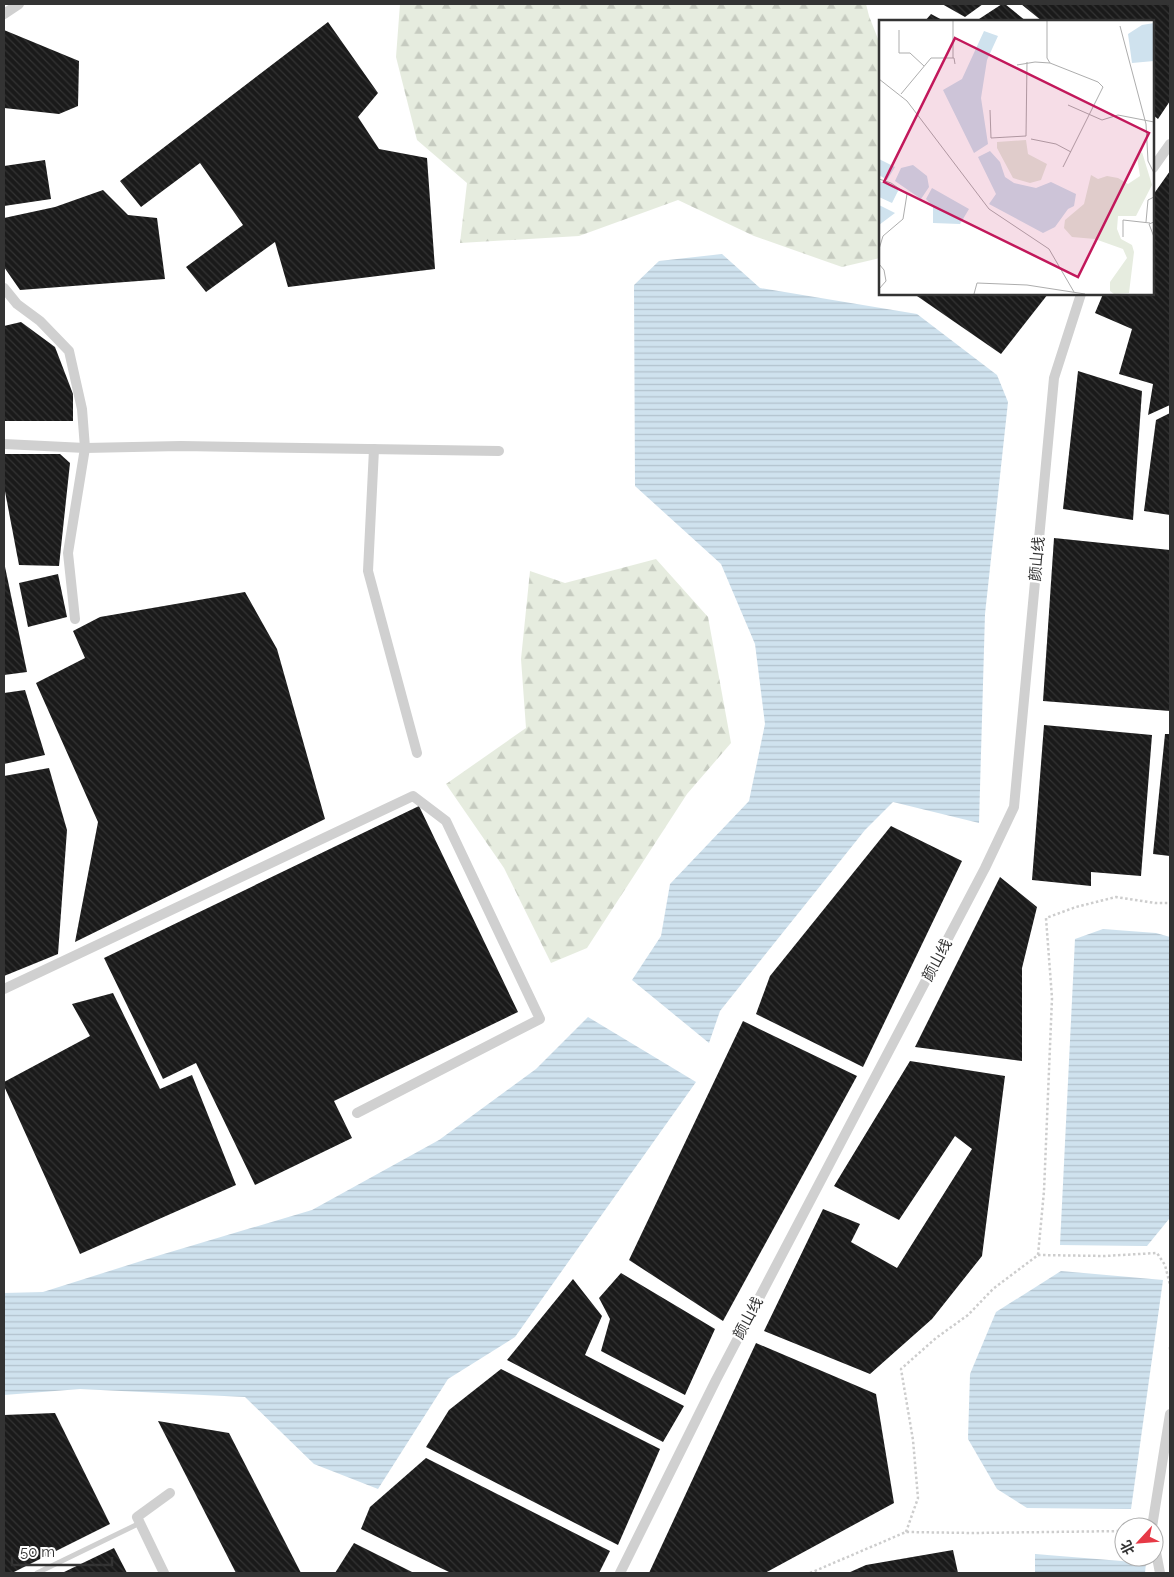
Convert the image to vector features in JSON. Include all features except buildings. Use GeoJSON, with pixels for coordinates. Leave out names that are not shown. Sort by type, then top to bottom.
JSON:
{"type":"FeatureCollection","features":[{"type":"Feature","properties":{"kind":"street"},"geometry":{"type":"LineString","coordinates":[[4,14],[19,4]]}},
{"type":"Feature","properties":{"kind":"street"},"geometry":{"type":"LineString","coordinates":[[1154,167],[1170,144]]}},
{"type":"Feature","properties":{"kind":"street"},"geometry":{"type":"LineString","coordinates":[[4,288],[17,304],[40,321],[69,351],[82,409],[85,448],[68,552],[75,619]]}},
{"type":"Feature","properties":{"kind":"street","name":"颜山线"},"geometry":{"type":"LineString","coordinates":[[620,1573],[716,1380],[986,868],[1014,807],[1054,378],[1080,295]]}},
{"type":"Feature","properties":{"kind":"street"},"geometry":{"type":"LineString","coordinates":[[4,444],[85,448],[181,446],[499,451]]}},
{"type":"Feature","properties":{"kind":"street"},"geometry":{"type":"LineString","coordinates":[[374,449],[368,571],[417,753]]}},
{"type":"Feature","properties":{"kind":"street"},"geometry":{"type":"LineString","coordinates":[[4,989],[413,796],[446,821],[540,1019],[357,1113]]}},
{"type":"Feature","properties":{"kind":"street"},"geometry":{"type":"LineString","coordinates":[[1154,1517],[1170,1414]]}},
{"type":"Feature","properties":{"kind":"street"},"geometry":{"type":"LineString","coordinates":[[164,1573],[137,1517],[170,1493]]}},
{"type":"Feature","properties":{"kind":"lane"},"geometry":{"type":"LineString","coordinates":[[38,1573],[140,1523]]}},
{"type":"Feature","properties":{"kind":"path"},"geometry":{"type":"LineString","coordinates":[[1038,1255],[1044,1191],[1052,998],[1046,918],[1076,906],[1116,897],[1155,903],[1170,903]]}},
{"type":"Feature","properties":{"kind":"path"},"geometry":{"type":"LineString","coordinates":[[906,1532],[918,1498],[913,1440],[901,1370],[936,1338],[968,1315],[993,1290],[1038,1255],[1104,1256],[1158,1253],[1165,1264],[1170,1285]]}},
{"type":"Feature","properties":{"kind":"path"},"geometry":{"type":"LineString","coordinates":[[810,1573],[906,1532],[974,1534],[1114,1531]]}},
{"type":"Feature","properties":{"kind":"green space"},"geometry":{"type":"Polygon","coordinates":[[[400,4],[866,4],[879,41],[879,258],[842,267],[754,236],[678,200],[579,236],[460,243],[467,183],[417,140],[396,57],[400,4]]]}},
{"type":"Feature","properties":{"kind":"green space"},"geometry":{"type":"Polygon","coordinates":[[[656,559],[708,617],[731,743],[687,794],[587,948],[551,963],[504,868],[446,784],[526,728],[521,659],[530,571],[565,583],[656,559]]]}},
{"type":"Feature","properties":{"kind":"water"},"geometry":{"type":"Polygon","coordinates":[[[722,254],[760,288],[917,314],[997,375],[1008,402],[985,614],[979,823],[893,802],[865,830],[720,1011],[709,1043],[632,980],[661,936],[670,884],[749,801],[765,724],[755,644],[721,564],[635,486],[634,285],[659,261],[722,254]]]}},
{"type":"Feature","properties":{"kind":"water"},"geometry":{"type":"Polygon","coordinates":[[[1103,929],[1156,933],[1170,937],[1170,1207],[1169,1219],[1147,1246],[1060,1245],[1075,939],[1103,929]]]}},
{"type":"Feature","properties":{"kind":"water"},"geometry":{"type":"Polygon","coordinates":[[[588,1017],[696,1082],[515,1337],[448,1379],[378,1489],[314,1464],[245,1397],[80,1389],[4,1395],[4,1293],[43,1292],[312,1210],[439,1140],[536,1069],[588,1017]]]}},
{"type":"Feature","properties":{"kind":"water"},"geometry":{"type":"Polygon","coordinates":[[[1061,1271],[1163,1280],[1131,1509],[1027,1508],[997,1489],[968,1439],[970,1374],[996,1312],[1061,1271]]]}},
{"type":"Feature","properties":{"kind":"water"},"geometry":{"type":"Polygon","coordinates":[[[1035,1554],[1114,1560],[1114,1567],[1146,1567],[1145,1573],[1035,1573],[1035,1554]]]}}]}
